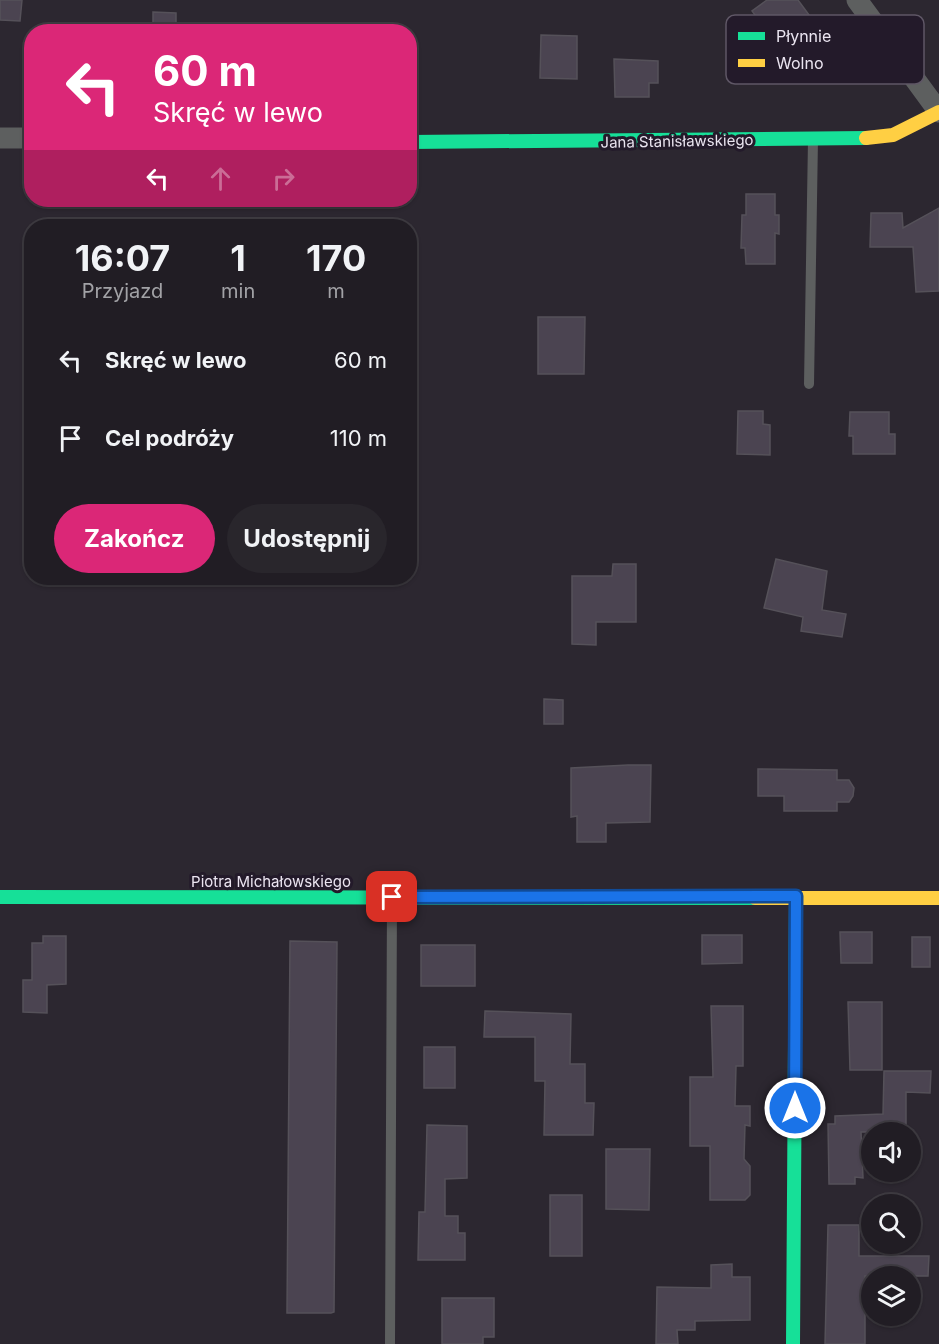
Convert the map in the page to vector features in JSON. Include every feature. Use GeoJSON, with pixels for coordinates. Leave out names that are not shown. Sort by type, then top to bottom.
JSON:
{"type":"FeatureCollection","features":[{"type":"Feature","properties":{"kind":"street"},"geometry":{"type":"LineString","coordinates":[[857,0],[868,15]]}},
{"type":"Feature","properties":{"kind":"street"},"geometry":{"type":"LineString","coordinates":[[918,84],[939,112]]}},
{"type":"Feature","properties":{"kind":"street","name":"Jana Stanisławskiego"},"geometry":{"type":"LineString","coordinates":[[417,142],[873,138],[893,135],[939,112]]}},
{"type":"Feature","properties":{"kind":"street"},"geometry":{"type":"LineString","coordinates":[[0,138],[24,138]]}},
{"type":"Feature","properties":{"kind":"street"},"geometry":{"type":"LineString","coordinates":[[793,1344],[796,896]]}},
{"type":"Feature","properties":{"kind":"street","name":"Piotra Michałowskiego"},"geometry":{"type":"LineString","coordinates":[[0,897],[796,896],[939,898]]}},
{"type":"Feature","properties":{"kind":"lane"},"geometry":{"type":"LineString","coordinates":[[809,384],[813,139]]}},
{"type":"Feature","properties":{"kind":"lane"},"geometry":{"type":"LineString","coordinates":[[390,1344],[392,897]]}},
{"type":"Feature","properties":{"kind":"building"},"geometry":{"type":"Polygon","coordinates":[[[0,0],[22,0],[20,21],[0,20],[0,0]]]}},
{"type":"Feature","properties":{"kind":"building"},"geometry":{"type":"Polygon","coordinates":[[[767,0],[798,0],[809,15],[755,15],[752,11],[767,0]]]}},
{"type":"Feature","properties":{"kind":"building"},"geometry":{"type":"Polygon","coordinates":[[[153,12],[176,13],[176,24],[153,24],[153,12]]]}},
{"type":"Feature","properties":{"kind":"building"},"geometry":{"type":"Polygon","coordinates":[[[541,35],[577,36],[577,79],[540,78],[541,35]]]}},
{"type":"Feature","properties":{"kind":"building"},"geometry":{"type":"Polygon","coordinates":[[[614,59],[658,61],[658,83],[649,83],[649,97],[615,97],[614,59]]]}},
{"type":"Feature","properties":{"kind":"building"},"geometry":{"type":"Polygon","coordinates":[[[746,194],[775,194],[775,215],[779,215],[779,234],[775,233],[775,264],[746,264],[745,248],[741,248],[742,215],[746,215],[746,194]]]}},
{"type":"Feature","properties":{"kind":"building"},"geometry":{"type":"Polygon","coordinates":[[[939,208],[939,291],[916,292],[913,247],[870,247],[871,213],[902,213],[903,228],[939,208]]]}},
{"type":"Feature","properties":{"kind":"building"},"geometry":{"type":"Polygon","coordinates":[[[538,317],[585,317],[584,374],[538,374],[538,317]]]}},
{"type":"Feature","properties":{"kind":"building"},"geometry":{"type":"Polygon","coordinates":[[[738,411],[763,411],[763,424],[770,425],[770,455],[737,454],[738,411]]]}},
{"type":"Feature","properties":{"kind":"building"},"geometry":{"type":"Polygon","coordinates":[[[850,412],[889,412],[889,434],[895,434],[895,454],[853,454],[853,436],[849,436],[850,412]]]}},
{"type":"Feature","properties":{"kind":"building"},"geometry":{"type":"Polygon","coordinates":[[[776,559],[827,571],[822,610],[846,614],[842,637],[801,631],[803,617],[764,608],[776,559]]]}},
{"type":"Feature","properties":{"kind":"building"},"geometry":{"type":"Polygon","coordinates":[[[613,564],[636,564],[636,622],[596,622],[596,645],[572,644],[572,576],[612,576],[613,564]]]}},
{"type":"Feature","properties":{"kind":"building"},"geometry":{"type":"Polygon","coordinates":[[[544,699],[563,700],[563,724],[544,724],[544,699]]]}},
{"type":"Feature","properties":{"kind":"building"},"geometry":{"type":"Polygon","coordinates":[[[651,765],[650,822],[606,823],[606,842],[577,842],[577,816],[571,817],[571,768],[651,765]]]}},
{"type":"Feature","properties":{"kind":"building"},"geometry":{"type":"Polygon","coordinates":[[[758,769],[837,770],[837,780],[849,780],[854,788],[853,796],[849,802],[837,802],[837,811],[784,811],[784,796],[758,796],[758,769]]]}},
{"type":"Feature","properties":{"kind":"building"},"geometry":{"type":"Polygon","coordinates":[[[840,932],[872,932],[872,963],[841,963],[840,932]]]}},
{"type":"Feature","properties":{"kind":"building"},"geometry":{"type":"Polygon","coordinates":[[[702,935],[742,935],[742,963],[702,964],[702,935]]]}},
{"type":"Feature","properties":{"kind":"building"},"geometry":{"type":"Polygon","coordinates":[[[43,936],[66,936],[66,984],[47,985],[47,1013],[23,1012],[23,980],[32,980],[32,943],[43,943],[43,936]]]}},
{"type":"Feature","properties":{"kind":"building"},"geometry":{"type":"Polygon","coordinates":[[[912,937],[930,937],[930,967],[912,967],[912,937]]]}},
{"type":"Feature","properties":{"kind":"building"},"geometry":{"type":"Polygon","coordinates":[[[290,941],[337,942],[334,1312],[331,1313],[287,1313],[290,941]]]}},
{"type":"Feature","properties":{"kind":"building"},"geometry":{"type":"Polygon","coordinates":[[[421,945],[475,945],[475,986],[421,986],[421,945]]]}},
{"type":"Feature","properties":{"kind":"building"},"geometry":{"type":"Polygon","coordinates":[[[848,1002],[882,1002],[882,1070],[850,1070],[848,1002]]]}},
{"type":"Feature","properties":{"kind":"building"},"geometry":{"type":"Polygon","coordinates":[[[711,1006],[743,1006],[743,1066],[736,1066],[735,1106],[750,1106],[750,1126],[745,1125],[744,1159],[750,1166],[750,1195],[745,1200],[710,1200],[710,1146],[690,1146],[690,1077],[713,1077],[711,1006]]]}},
{"type":"Feature","properties":{"kind":"building"},"geometry":{"type":"Polygon","coordinates":[[[485,1011],[571,1014],[570,1064],[585,1064],[585,1103],[594,1103],[593,1135],[544,1135],[545,1081],[535,1081],[535,1037],[484,1037],[485,1011]]]}},
{"type":"Feature","properties":{"kind":"building"},"geometry":{"type":"Polygon","coordinates":[[[424,1047],[455,1047],[455,1088],[424,1088],[424,1047]]]}},
{"type":"Feature","properties":{"kind":"building"},"geometry":{"type":"Polygon","coordinates":[[[884,1071],[931,1071],[930,1093],[906,1092],[906,1122],[861,1122],[861,1178],[855,1177],[855,1184],[829,1184],[828,1124],[835,1124],[835,1116],[883,1114],[884,1071]]]}},
{"type":"Feature","properties":{"kind":"building"},"geometry":{"type":"Polygon","coordinates":[[[427,1125],[467,1126],[467,1178],[445,1179],[445,1216],[458,1216],[458,1233],[465,1233],[465,1260],[418,1260],[419,1212],[425,1212],[427,1125]]]}},
{"type":"Feature","properties":{"kind":"building"},"geometry":{"type":"Polygon","coordinates":[[[606,1149],[650,1149],[649,1210],[606,1209],[606,1149]]]}},
{"type":"Feature","properties":{"kind":"building"},"geometry":{"type":"Polygon","coordinates":[[[550,1195],[582,1195],[582,1256],[550,1256],[550,1195]]]}},
{"type":"Feature","properties":{"kind":"building"},"geometry":{"type":"Polygon","coordinates":[[[828,1225],[859,1225],[859,1256],[929,1256],[928,1276],[921,1276],[921,1266],[861,1266],[861,1326],[865,1326],[865,1344],[825,1344],[828,1225]]]}},
{"type":"Feature","properties":{"kind":"building"},"geometry":{"type":"Polygon","coordinates":[[[732,1264],[732,1277],[750,1277],[750,1320],[695,1321],[695,1330],[677,1330],[678,1344],[656,1344],[657,1287],[711,1288],[711,1265],[732,1264]]]}},
{"type":"Feature","properties":{"kind":"building"},"geometry":{"type":"Polygon","coordinates":[[[442,1298],[494,1298],[494,1337],[483,1337],[483,1344],[442,1344],[442,1298]]]}},
{"type":"Feature","properties":{"kind":"traffic: fast"},"geometry":{"type":"LineString","coordinates":[[417,142],[866,138]]}},
{"type":"Feature","properties":{"kind":"traffic: fast"},"geometry":{"type":"LineString","coordinates":[[793,1344],[796,896]]}},
{"type":"Feature","properties":{"kind":"traffic: fast"},"geometry":{"type":"LineString","coordinates":[[0,897],[755,898]]}},
{"type":"Feature","properties":{"kind":"traffic: slow"},"geometry":{"type":"LineString","coordinates":[[866,138],[893,135],[939,112]]}},
{"type":"Feature","properties":{"kind":"traffic: slow"},"geometry":{"type":"LineString","coordinates":[[755,898],[939,898]]}},
{"type":"Feature","properties":{"kind":"route"},"geometry":{"type":"LineString","coordinates":[[392,897],[796,896],[795,1108]]}}]}
